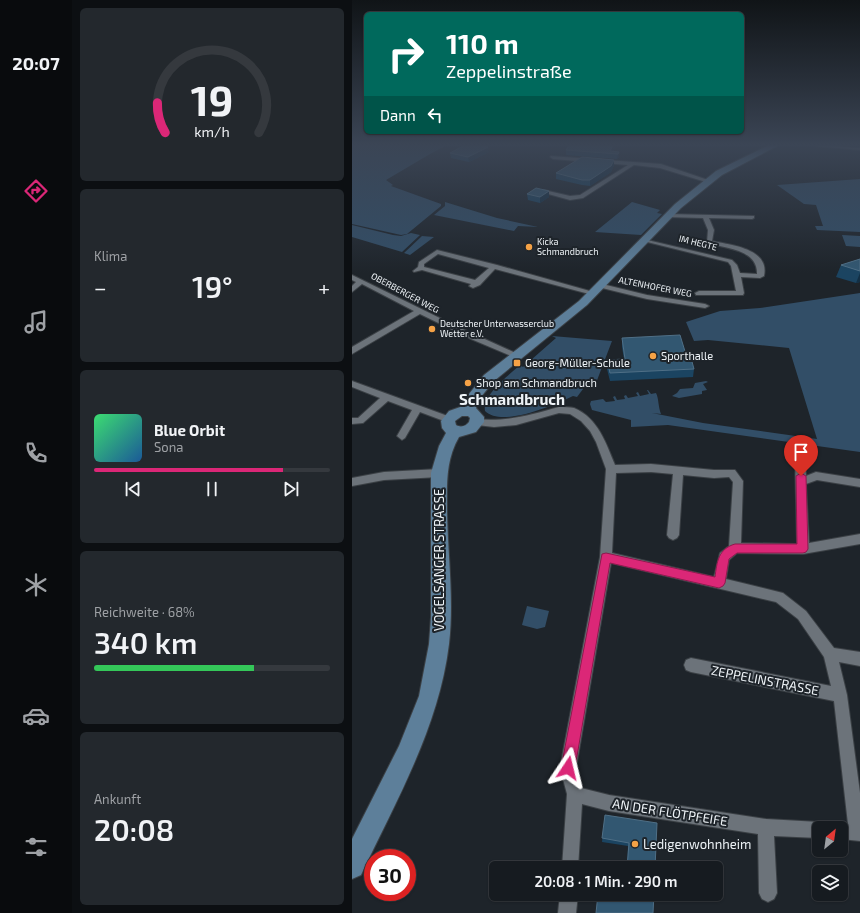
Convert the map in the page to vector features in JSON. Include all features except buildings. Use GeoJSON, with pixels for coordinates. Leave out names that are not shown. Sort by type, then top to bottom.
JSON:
{"type":"FeatureCollection","features":[{"type":"Feature","properties":{"kind":"street"},"geometry":{"type":"LineString","coordinates":[[544,192],[570,198],[581,197],[596,188]]}},
{"type":"Feature","properties":{"kind":"street"},"geometry":{"type":"LineString","coordinates":[[468,411],[474,396],[483,384],[516,355],[574,311],[668,216],[700,188]]}},
{"type":"Feature","properties":{"kind":"street","name":"IM HEGTE"},"geometry":{"type":"LineString","coordinates":[[668,216],[752,217]]}},
{"type":"Feature","properties":{"kind":"street","name":"IM HEGTE"},"geometry":{"type":"LineString","coordinates":[[645,240],[730,261],[734,265],[737,275],[760,276],[761,273],[758,260],[755,256],[744,251],[709,242],[711,230],[705,217]]}},
{"type":"Feature","properties":{"kind":"street"},"geometry":{"type":"LineString","coordinates":[[495,266],[475,284],[419,270],[421,263],[437,252],[495,266],[518,273],[597,289]]}},
{"type":"Feature","properties":{"kind":"street"},"geometry":{"type":"LineString","coordinates":[[699,293],[740,293],[737,275]]}},
{"type":"Feature","properties":{"kind":"street","name":"OBERBERGER WEG"},"geometry":{"type":"LineString","coordinates":[[352,277],[409,304],[447,326],[516,355]]}},
{"type":"Feature","properties":{"kind":"street"},"geometry":{"type":"LineString","coordinates":[[352,290],[361,281]]}},
{"type":"Feature","properties":{"kind":"street","name":"ALTENHOFER WEG"},"geometry":{"type":"LineString","coordinates":[[597,289],[705,306]]}},
{"type":"Feature","properties":{"kind":"street"},"geometry":{"type":"LineString","coordinates":[[352,351],[420,311]]}},
{"type":"Feature","properties":{"kind":"street"},"geometry":{"type":"LineString","coordinates":[[352,384],[444,418],[452,425],[462,432],[471,429],[477,422],[477,417],[475,414],[468,411],[458,412],[452,425]]}},
{"type":"Feature","properties":{"kind":"street"},"geometry":{"type":"LineString","coordinates":[[352,421],[360,421],[387,397]]}},
{"type":"Feature","properties":{"kind":"street"},"geometry":{"type":"LineString","coordinates":[[402,436],[417,409]]}},
{"type":"Feature","properties":{"kind":"street"},"geometry":{"type":"LineString","coordinates":[[477,422],[494,424],[504,423],[528,419],[558,410],[572,411],[584,419],[594,429],[601,442],[611,469],[606,557],[568,768],[574,794],[570,861]]}},
{"type":"Feature","properties":{"kind":"street","name":"VOGELSANGER STRASSE"},"geometry":{"type":"LineString","coordinates":[[352,866],[407,754],[429,696],[439,644],[442,617],[439,474],[452,425]]}},
{"type":"Feature","properties":{"kind":"street"},"geometry":{"type":"LineString","coordinates":[[800,457],[803,549]]}},
{"type":"Feature","properties":{"kind":"street"},"geometry":{"type":"LineString","coordinates":[[611,469],[651,468],[714,474],[731,473],[738,481],[735,548]]}},
{"type":"Feature","properties":{"kind":"street"},"geometry":{"type":"LineString","coordinates":[[673,535],[678,470]]}},
{"type":"Feature","properties":{"kind":"street"},"geometry":{"type":"LineString","coordinates":[[352,482],[384,476],[439,474]]}},
{"type":"Feature","properties":{"kind":"street"},"geometry":{"type":"LineString","coordinates":[[801,482],[816,476],[860,483]]}},
{"type":"Feature","properties":{"kind":"street"},"geometry":{"type":"LineString","coordinates":[[719,583],[724,557],[735,548],[803,549],[860,539]]}},
{"type":"Feature","properties":{"kind":"street","name":"ZEPPELINSTRASSE"},"geometry":{"type":"LineString","coordinates":[[606,557],[779,597],[802,615],[830,654],[840,694],[853,832]]}},
{"type":"Feature","properties":{"kind":"street"},"geometry":{"type":"LineString","coordinates":[[830,654],[860,659]]}},
{"type":"Feature","properties":{"kind":"street","name":"ZEPPELINSTRASSE"},"geometry":{"type":"LineString","coordinates":[[691,665],[840,694]]}},
{"type":"Feature","properties":{"kind":"street","name":"AN DER FLÖTPFEIFE"},"geometry":{"type":"LineString","coordinates":[[574,794],[609,803],[766,827],[812,830]]}},
{"type":"Feature","properties":{"kind":"street"},"geometry":{"type":"LineString","coordinates":[[766,827],[768,893]]}},
{"type":"Feature","properties":{"kind":"street"},"geometry":{"type":"LineString","coordinates":[[568,913],[569,901]]}},
{"type":"Feature","properties":{"kind":"shaded area"},"geometry":{"type":"Polygon","coordinates":[[[352,188],[395,188],[441,204],[441,206],[407,234],[401,235],[352,224],[352,188]]]}},
{"type":"Feature","properties":{"kind":"shaded area"},"geometry":{"type":"Polygon","coordinates":[[[781,188],[860,188],[860,232],[817,230],[815,226],[823,226],[816,205],[804,204],[781,188]]]}},
{"type":"Feature","properties":{"kind":"shaded area"},"geometry":{"type":"Polygon","coordinates":[[[445,202],[497,218],[538,227],[518,226],[514,231],[434,215],[445,206],[445,202]]]}},
{"type":"Feature","properties":{"kind":"shaded area"},"geometry":{"type":"Polygon","coordinates":[[[632,202],[660,210],[657,213],[662,214],[641,235],[595,232],[632,202]]]}},
{"type":"Feature","properties":{"kind":"shaded area"},"geometry":{"type":"Polygon","coordinates":[[[352,225],[393,235],[401,236],[411,233],[420,235],[402,252],[352,237],[352,225]]]}},
{"type":"Feature","properties":{"kind":"shaded area"},"geometry":{"type":"Polygon","coordinates":[[[842,235],[860,236],[860,247],[846,246],[842,235]]]}},
{"type":"Feature","properties":{"kind":"shaded area"},"geometry":{"type":"Polygon","coordinates":[[[422,236],[434,237],[410,255],[404,253],[422,236]]]}},
{"type":"Feature","properties":{"kind":"shaded area"},"geometry":{"type":"Polygon","coordinates":[[[860,293],[860,452],[668,425],[631,427],[631,420],[592,410],[590,404],[591,401],[603,399],[606,402],[615,401],[613,397],[615,396],[617,400],[625,399],[624,396],[626,395],[628,398],[638,396],[636,393],[638,392],[640,396],[649,394],[648,390],[651,394],[656,393],[661,414],[652,413],[703,423],[817,439],[789,348],[708,340],[694,341],[686,322],[720,311],[760,308],[860,293]]]}},
{"type":"Feature","properties":{"kind":"shaded area"},"geometry":{"type":"Polygon","coordinates":[[[552,336],[612,341],[596,383],[583,385],[583,389],[577,397],[573,396],[554,405],[528,413],[503,417],[493,416],[485,411],[485,405],[488,398],[497,386],[520,365],[523,367],[556,338],[552,336]]]}},
{"type":"Feature","properties":{"kind":"shaded area"},"geometry":{"type":"Polygon","coordinates":[[[708,382],[703,384],[707,390],[702,391],[702,394],[679,398],[672,396],[680,389],[693,388],[695,383],[708,382]]]}},
{"type":"Feature","properties":{"kind":"shaded area"},"geometry":{"type":"Polygon","coordinates":[[[527,606],[549,611],[545,627],[537,629],[522,625],[527,606]]]}},
{"type":"Feature","properties":{"kind":"place","name":"Kicka Schmandbruch"},"geometry":{"type":"Point","coordinates":[529,247]}},
{"type":"Feature","properties":{"kind":"place","name":"Deutscher Unterwasserclub Wetter e.V."},"geometry":{"type":"Point","coordinates":[432,329]}},
{"type":"Feature","properties":{"kind":"place","name":"Sporthalle"},"geometry":{"type":"Point","coordinates":[653,356]}},
{"type":"Feature","properties":{"kind":"place","name":"Georg-Müller-Schule"},"geometry":{"type":"Point","coordinates":[517,363]}},
{"type":"Feature","properties":{"kind":"place","name":"Shop am Schmandbruch"},"geometry":{"type":"Point","coordinates":[468,383]}},
{"type":"Feature","properties":{"kind":"place","name":"Ledigenwohnheim"},"geometry":{"type":"Point","coordinates":[635,844]}},
{"type":"Feature","properties":{"kind":"district","name":"Schmandbruch"},"geometry":{"type":"Point","coordinates":[512,400]}},
{"type":"Feature","properties":{"kind":"route"},"geometry":{"type":"LineString","coordinates":[[568,768],[606,557],[719,583],[724,557],[735,548],[803,549],[801,476]]}}]}
